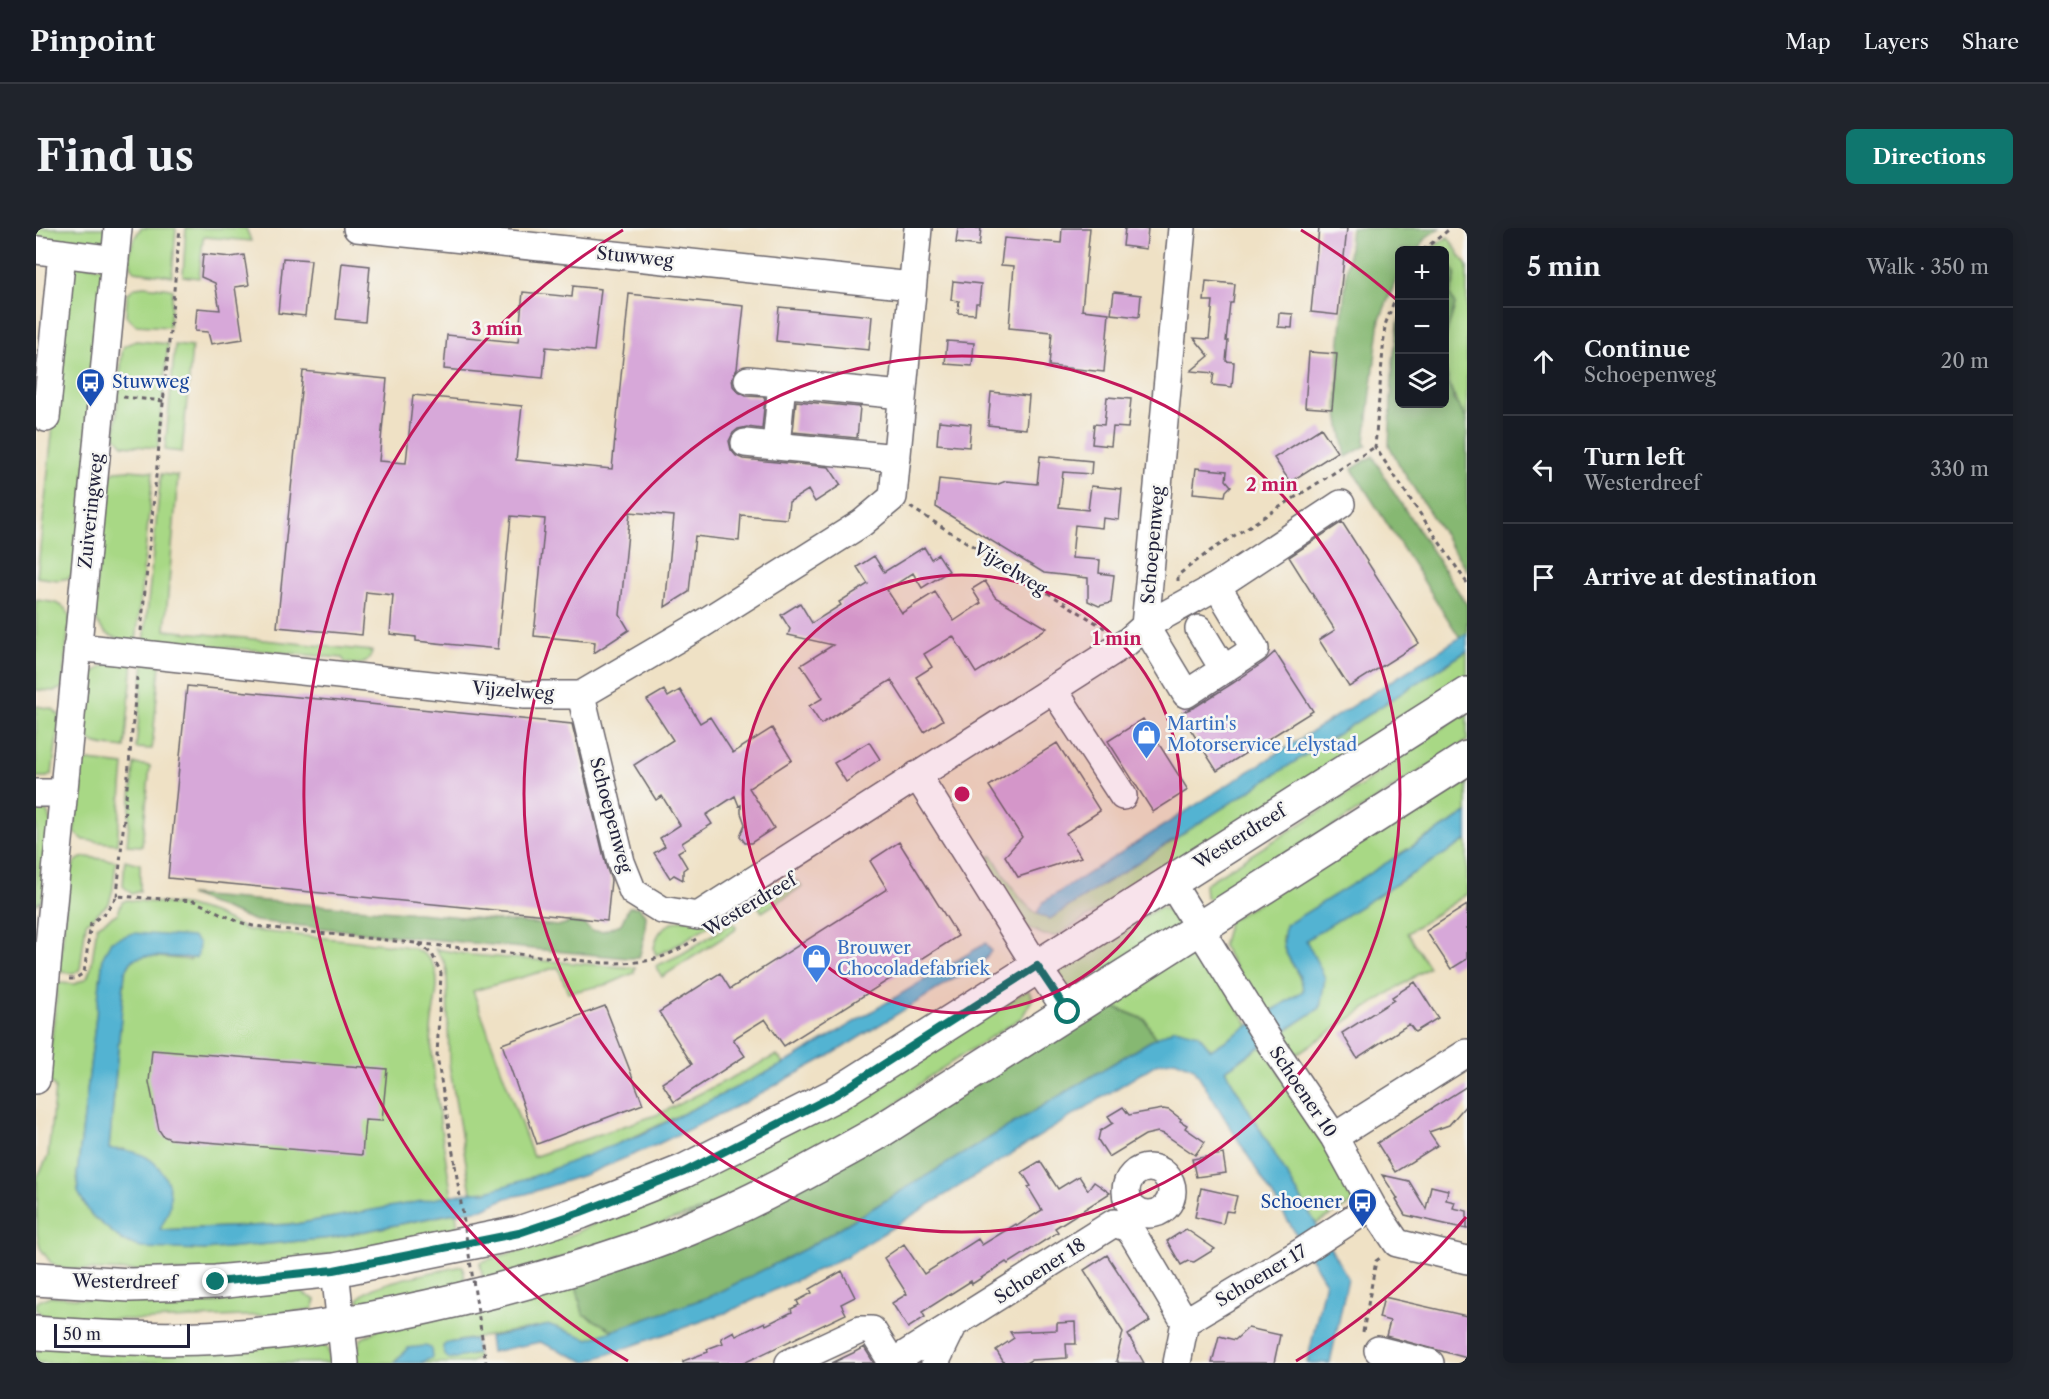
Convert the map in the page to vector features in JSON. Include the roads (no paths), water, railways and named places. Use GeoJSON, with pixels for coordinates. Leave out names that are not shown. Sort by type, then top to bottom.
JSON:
{"type":"FeatureCollection","features":[{"type":"Feature","properties":{"kind":"main road","name":"Westerdreef"},"geometry":{"type":"LineString","coordinates":[[36,1279],[130,1285],[216,1282],[334,1270],[519,1233],[581,1212],[684,1172],[837,1094],[1467,694]]}},
{"type":"Feature","properties":{"kind":"main road"},"geometry":{"type":"LineString","coordinates":[[36,1333],[133,1339],[200,1338],[339,1325],[525,1283],[611,1257],[689,1229],[792,1181],[874,1135],[1467,758]]}},
{"type":"Feature","properties":{"kind":"street","name":"Zuiveringweg"},"geometry":{"type":"LineString","coordinates":[[36,1080],[46,976],[44,926],[63,793],[118,228]]}},
{"type":"Feature","properties":{"kind":"street","name":"Stuwweg"},"geometry":{"type":"LineString","coordinates":[[357,228],[912,286]]}},
{"type":"Feature","properties":{"kind":"street"},"geometry":{"type":"LineString","coordinates":[[581,695],[702,624],[862,523],[893,497],[918,228]]}},
{"type":"Feature","properties":{"kind":"street","name":"Schoepenweg"},"geometry":{"type":"LineString","coordinates":[[581,695],[621,862],[633,892],[662,910],[698,916],[1136,634],[1182,228]]}},
{"type":"Feature","properties":{"kind":"street"},"geometry":{"type":"LineString","coordinates":[[46,418],[49,252],[115,260]]}},
{"type":"Feature","properties":{"kind":"street"},"geometry":{"type":"LineString","coordinates":[[748,380],[902,395]]}},
{"type":"Feature","properties":{"kind":"street"},"geometry":{"type":"LineString","coordinates":[[776,446],[782,383]]}},
{"type":"Feature","properties":{"kind":"street"},"geometry":{"type":"LineString","coordinates":[[745,442],[897,458]]}},
{"type":"Feature","properties":{"kind":"street"},"geometry":{"type":"LineString","coordinates":[[1217,586],[1255,649],[1186,694],[1136,634],[1217,586],[1341,504]]}},
{"type":"Feature","properties":{"kind":"street"},"geometry":{"type":"LineString","coordinates":[[1199,629],[1224,669]]}},
{"type":"Feature","properties":{"kind":"street","name":"Vijzelweg"},"geometry":{"type":"LineString","coordinates":[[77,647],[525,694],[581,695]]}},
{"type":"Feature","properties":{"kind":"street"},"geometry":{"type":"LineString","coordinates":[[1053,689],[1123,796]]}},
{"type":"Feature","properties":{"kind":"street"},"geometry":{"type":"LineString","coordinates":[[917,775],[1068,1012]]}},
{"type":"Feature","properties":{"kind":"street"},"geometry":{"type":"LineString","coordinates":[[36,793],[63,793]]}},
{"type":"Feature","properties":{"kind":"street","name":"Schoener 10"},"geometry":{"type":"LineString","coordinates":[[1170,881],[1271,1044],[1334,1137],[1372,1206],[1397,1243],[1467,1260]]}},
{"type":"Feature","properties":{"kind":"street"},"geometry":{"type":"LineString","coordinates":[[1334,1137],[1467,1053]]}},
{"type":"Feature","properties":{"kind":"street","name":"Schoener 17"},"geometry":{"type":"LineString","coordinates":[[1185,1322],[1303,1251],[1372,1206]]}},
{"type":"Feature","properties":{"kind":"street","name":"Schoener 18"},"geometry":{"type":"LineString","coordinates":[[892,1363],[1114,1224],[1134,1220],[1185,1322]]}},
{"type":"Feature","properties":{"kind":"street"},"geometry":{"type":"LineString","coordinates":[[334,1270],[345,1363]]}},
{"type":"Feature","properties":{"kind":"street"},"geometry":{"type":"LineString","coordinates":[[1177,1363],[1185,1322]]}},
{"type":"Feature","properties":{"kind":"street"},"geometry":{"type":"LineString","coordinates":[[935,1363],[953,1326]]}},
{"type":"Feature","properties":{"kind":"street"},"geometry":{"type":"LineString","coordinates":[[801,1361],[860,1330],[872,1330],[892,1363]]}},
{"type":"Feature","properties":{"kind":"street"},"geometry":{"type":"LineString","coordinates":[[1378,1350],[1428,1363]]}},
{"type":"Feature","properties":{"kind":"water"},"geometry":{"type":"Polygon","coordinates":[[[1467,633],[1467,651],[1050,919],[1037,913],[1043,902],[1467,633]]]}},
{"type":"Feature","properties":{"kind":"water"},"geometry":{"type":"Polygon","coordinates":[[[1467,813],[1467,840],[1306,940],[1325,978],[1320,1008],[1225,1070],[1348,1278],[1330,1363],[1307,1363],[1325,1281],[1194,1068],[1175,1060],[1156,1064],[845,1257],[728,1312],[586,1362],[540,1342],[491,1352],[489,1337],[550,1325],[589,1339],[711,1296],[805,1249],[1175,1028],[1198,1034],[1211,1050],[1303,991],[1302,982],[1286,953],[1284,936],[1286,925],[1467,813]]]}},
{"type":"Feature","properties":{"kind":"water"},"geometry":{"type":"Polygon","coordinates":[[[133,933],[192,937],[199,943],[198,955],[195,958],[146,956],[133,959],[125,972],[109,1149],[130,1151],[145,1156],[153,1161],[164,1175],[168,1183],[170,1200],[168,1212],[160,1230],[296,1224],[471,1192],[485,1192],[524,1180],[640,1135],[784,1064],[986,943],[991,951],[985,960],[834,1053],[745,1102],[656,1145],[587,1174],[526,1194],[506,1198],[483,1209],[332,1238],[205,1250],[141,1248],[122,1240],[91,1215],[78,1192],[77,1175],[103,957],[111,941],[133,933]]]}},
{"type":"Feature","properties":{"kind":"water"},"geometry":{"type":"Polygon","coordinates":[[[475,1339],[477,1354],[450,1359],[444,1355],[443,1346],[447,1343],[475,1339]]]}},
{"type":"Feature","properties":{"kind":"water"},"geometry":{"type":"Polygon","coordinates":[[[425,1346],[431,1348],[432,1358],[420,1363],[394,1363],[408,1348],[425,1346]]]}},
{"type":"Feature","properties":{"kind":"place","name":"Stuwweg"},"geometry":{"type":"Point","coordinates":[91,408]}},
{"type":"Feature","properties":{"kind":"place","name":"Martin's Motorservice Lelystad"},"geometry":{"type":"Point","coordinates":[1146,760]}},
{"type":"Feature","properties":{"kind":"place","name":"Brouwer Chocoladefabriek"},"geometry":{"type":"Point","coordinates":[816,984]}},
{"type":"Feature","properties":{"kind":"place","name":"Schoener"},"geometry":{"type":"Point","coordinates":[1363,1228]}}]}
